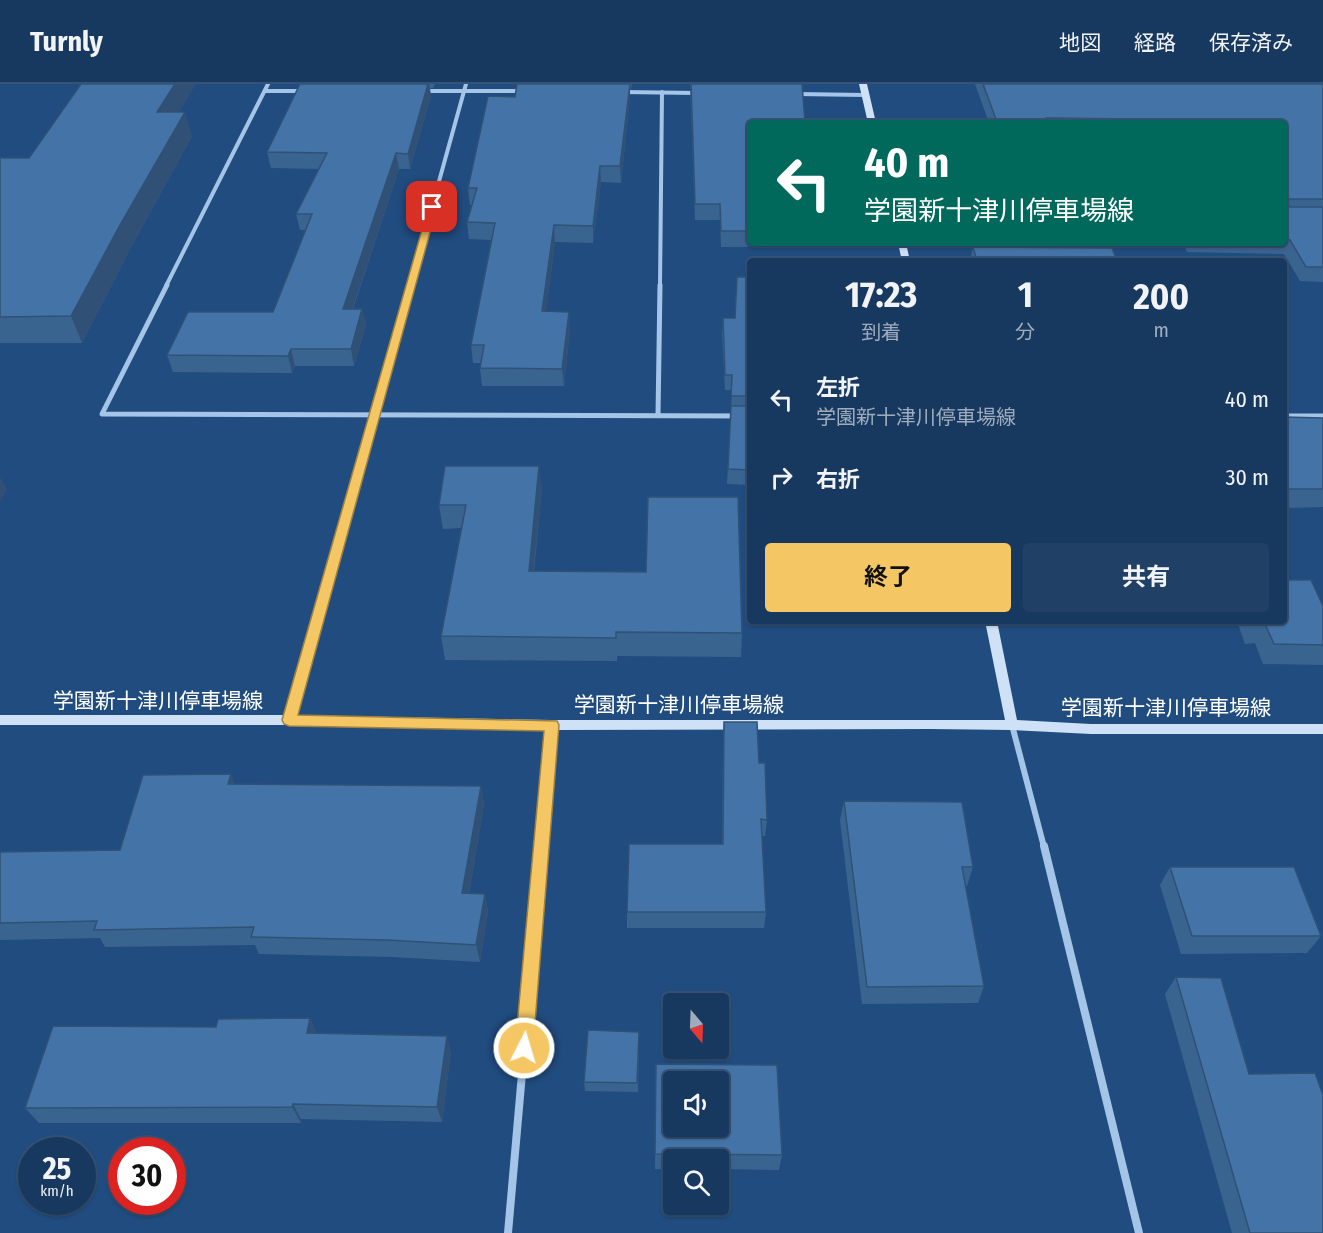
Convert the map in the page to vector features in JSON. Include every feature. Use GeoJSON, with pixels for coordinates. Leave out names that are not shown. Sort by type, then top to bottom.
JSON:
{"type":"FeatureCollection","features":[{"type":"Feature","properties":{"kind":"main road"},"geometry":{"type":"LineString","coordinates":[[863,84],[871,120]]}},
{"type":"Feature","properties":{"kind":"main road"},"geometry":{"type":"LineString","coordinates":[[992,624],[1011,724]]}},
{"type":"Feature","properties":{"kind":"main road","name":"学園新十津川停車場線"},"geometry":{"type":"LineString","coordinates":[[0,720],[289,720],[552,725],[1011,724],[1091,729],[1323,729]]}},
{"type":"Feature","properties":{"kind":"street"},"geometry":{"type":"LineString","coordinates":[[268,84],[102,414],[747,416]]}},
{"type":"Feature","properties":{"kind":"street"},"geometry":{"type":"LineString","coordinates":[[289,720],[466,84]]}},
{"type":"Feature","properties":{"kind":"street"},"geometry":{"type":"LineString","coordinates":[[265,91],[312,91]]}},
{"type":"Feature","properties":{"kind":"street"},"geometry":{"type":"LineString","coordinates":[[417,91],[534,92]]}},
{"type":"Feature","properties":{"kind":"street"},"geometry":{"type":"LineString","coordinates":[[615,92],[698,93]]}},
{"type":"Feature","properties":{"kind":"street"},"geometry":{"type":"LineString","coordinates":[[658,415],[662,92]]}},
{"type":"Feature","properties":{"kind":"street"},"geometry":{"type":"LineString","coordinates":[[793,94],[865,95]]}},
{"type":"Feature","properties":{"kind":"street"},"geometry":{"type":"LineString","coordinates":[[1287,416],[1323,416]]}},
{"type":"Feature","properties":{"kind":"street"},"geometry":{"type":"LineString","coordinates":[[1011,724],[1027,777],[1139,1233]]}},
{"type":"Feature","properties":{"kind":"street"},"geometry":{"type":"LineString","coordinates":[[508,1233],[552,725]]}},
{"type":"Feature","properties":{"kind":"building"},"geometry":{"type":"Polygon","coordinates":[[[81,84],[175,84],[157,112],[185,112],[71,316],[0,317],[0,158],[29,158],[81,84]]]}},
{"type":"Feature","properties":{"kind":"building"},"geometry":{"type":"Polygon","coordinates":[[[300,84],[428,84],[408,154],[396,153],[343,309],[362,309],[351,349],[291,349],[288,356],[167,355],[188,312],[273,312],[312,214],[296,214],[327,153],[267,152],[300,84]]]}},
{"type":"Feature","properties":{"kind":"building"},"geometry":{"type":"Polygon","coordinates":[[[517,84],[630,84],[620,166],[600,166],[593,226],[554,225],[542,311],[569,312],[562,369],[480,368],[484,345],[471,345],[495,223],[467,222],[477,188],[468,188],[488,96],[515,97],[517,84]]]}},
{"type":"Feature","properties":{"kind":"building"},"geometry":{"type":"Polygon","coordinates":[[[691,84],[802,84],[805,120],[747,120],[747,231],[721,231],[720,204],[695,204],[691,84]]]}},
{"type":"Feature","properties":{"kind":"building"},"geometry":{"type":"Polygon","coordinates":[[[983,84],[1323,84],[1323,199],[1290,199],[1287,202],[1287,120],[1046,118],[1047,120],[996,120],[983,84]]]}},
{"type":"Feature","properties":{"kind":"building"},"geometry":{"type":"Polygon","coordinates":[[[1287,204],[1290,207],[1323,207],[1323,267],[1306,267],[1290,240],[1287,240],[1287,204]]]}},
{"type":"Feature","properties":{"kind":"building"},"geometry":{"type":"Polygon","coordinates":[[[973,247],[1112,248],[1116,258],[976,258],[973,247]]]}},
{"type":"Feature","properties":{"kind":"building"},"geometry":{"type":"Polygon","coordinates":[[[737,277],[747,277],[747,396],[731,396],[732,375],[725,375],[723,318],[735,318],[737,277]]]}},
{"type":"Feature","properties":{"kind":"building"},"geometry":{"type":"Polygon","coordinates":[[[731,406],[747,406],[747,470],[728,469],[731,406]]]}},
{"type":"Feature","properties":{"kind":"building"},"geometry":{"type":"Polygon","coordinates":[[[1287,417],[1323,418],[1323,489],[1287,489],[1287,417]]]}},
{"type":"Feature","properties":{"kind":"building"},"geometry":{"type":"Polygon","coordinates":[[[445,466],[539,466],[529,571],[646,572],[648,497],[738,497],[742,633],[616,632],[616,638],[441,636],[466,505],[439,505],[445,466]]]}},
{"type":"Feature","properties":{"kind":"building"},"geometry":{"type":"Polygon","coordinates":[[[1287,580],[1311,580],[1323,606],[1323,645],[1274,644],[1265,624],[1287,624],[1287,580]]]}},
{"type":"Feature","properties":{"kind":"building"},"geometry":{"type":"Polygon","coordinates":[[[724,722],[757,722],[759,763],[765,763],[767,820],[761,819],[766,912],[627,912],[629,844],[723,844],[724,722]]]}},
{"type":"Feature","properties":{"kind":"building"},"geometry":{"type":"Polygon","coordinates":[[[231,774],[228,784],[481,786],[462,893],[485,894],[476,945],[387,940],[251,937],[254,927],[94,930],[97,921],[0,923],[0,852],[120,850],[143,775],[231,774]]]}},
{"type":"Feature","properties":{"kind":"building"},"geometry":{"type":"Polygon","coordinates":[[[844,801],[962,802],[973,867],[962,867],[984,986],[867,987],[844,801]]]}},
{"type":"Feature","properties":{"kind":"building"},"geometry":{"type":"Polygon","coordinates":[[[1170,867],[1294,867],[1321,936],[1192,936],[1170,867]]]}},
{"type":"Feature","properties":{"kind":"building"},"geometry":{"type":"Polygon","coordinates":[[[1176,977],[1221,978],[1249,1074],[1315,1073],[1323,1095],[1323,1233],[1250,1233],[1176,977]]]}},
{"type":"Feature","properties":{"kind":"building"},"geometry":{"type":"Polygon","coordinates":[[[310,1018],[307,1033],[447,1036],[437,1107],[293,1104],[292,1107],[25,1108],[53,1026],[216,1027],[218,1019],[310,1018]]]}},
{"type":"Feature","properties":{"kind":"building"},"geometry":{"type":"Polygon","coordinates":[[[588,1030],[639,1032],[637,1083],[584,1082],[588,1030]]]}},
{"type":"Feature","properties":{"kind":"building"},"geometry":{"type":"Polygon","coordinates":[[[656,1064],[777,1065],[782,1155],[729,1155],[729,1149],[663,1149],[663,1154],[655,1154],[656,1064]]]}},
{"type":"Feature","properties":{"kind":"route"},"geometry":{"type":"LineString","coordinates":[[432,207],[289,720],[552,725],[524,1048]]}}]}
